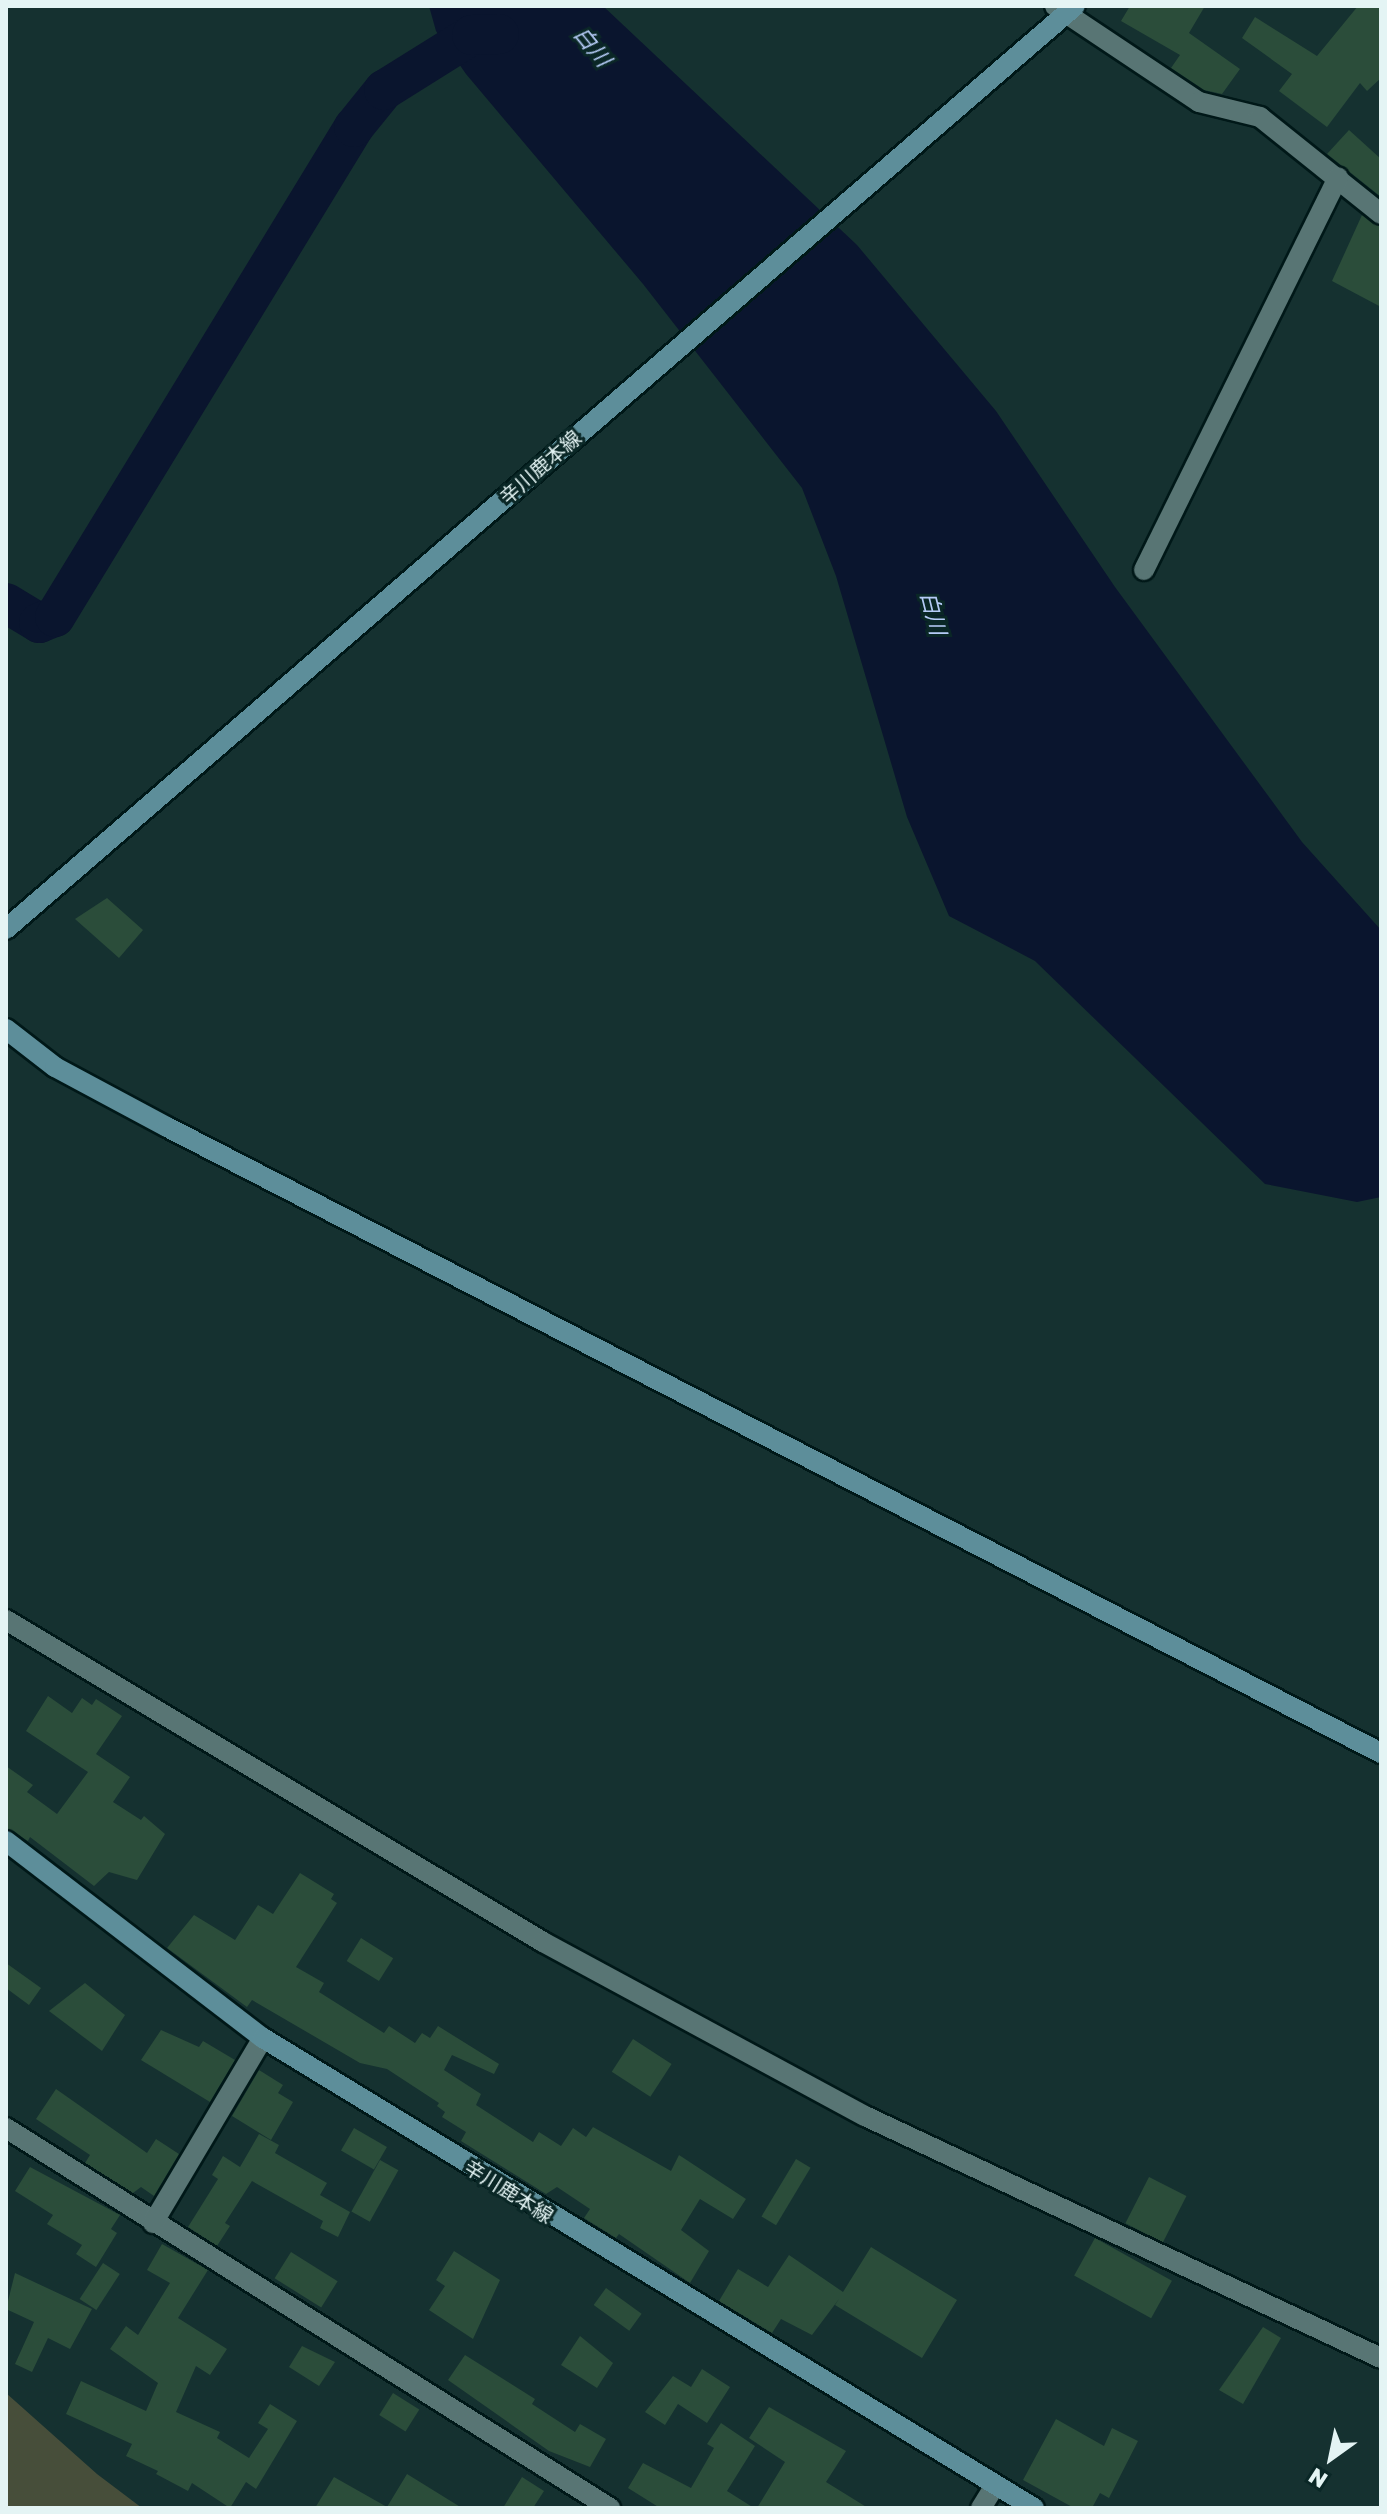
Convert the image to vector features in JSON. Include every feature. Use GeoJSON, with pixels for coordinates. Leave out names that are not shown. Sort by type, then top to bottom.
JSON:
{"type":"FeatureCollection","features":[{"type":"Feature","properties":{"kind":"main road","name":"辛川鹿本線"},"geometry":{"type":"LineString","coordinates":[[6,929],[1066,9]]}},
{"type":"Feature","properties":{"kind":"main road"},"geometry":{"type":"LineString","coordinates":[[6,1029],[55,1067],[167,1127],[1381,1753]]}},
{"type":"Feature","properties":{"kind":"main road","name":"辛川鹿本線"},"geometry":{"type":"LineString","coordinates":[[6,1841],[263,2038],[994,2487],[1034,2508]]}},
{"type":"Feature","properties":{"kind":"street"},"geometry":{"type":"LineString","coordinates":[[1066,9],[1199,102],[1260,117],[1381,214]]}},
{"type":"Feature","properties":{"kind":"street"},"geometry":{"type":"LineString","coordinates":[[1144,570],[1338,177]]}},
{"type":"Feature","properties":{"kind":"street"},"geometry":{"type":"LineString","coordinates":[[6,1620],[543,1942],[865,2116],[1381,2358]]}},
{"type":"Feature","properties":{"kind":"street"},"geometry":{"type":"LineString","coordinates":[[153,2223],[263,2038]]}},
{"type":"Feature","properties":{"kind":"street"},"geometry":{"type":"LineString","coordinates":[[6,2128],[610,2508]]}},
{"type":"Feature","properties":{"kind":"street"},"geometry":{"type":"LineString","coordinates":[[981,2508],[994,2487]]}},
{"type":"Feature","properties":{"kind":"green space"},"geometry":{"type":"Polygon","coordinates":[[[6,2393],[97,2474],[142,2508],[6,2508],[6,2393]]]}},
{"type":"Feature","properties":{"kind":"water","name":"白川"},"geometry":{"type":"Polygon","coordinates":[[[429,6],[603,6],[857,245],[996,411],[1115,587],[1302,842],[1381,930],[1381,1197],[1357,1202],[1265,1184],[1035,961],[949,916],[907,817],[836,576],[802,488],[643,284],[466,74],[436,31],[429,6]]]}},
{"type":"Feature","properties":{"kind":"building"},"geometry":{"type":"Polygon","coordinates":[[[1130,6],[1205,6],[1189,33],[1240,69],[1222,94],[1204,90],[1171,68],[1180,55],[1121,21],[1130,6]]]}},
{"type":"Feature","properties":{"kind":"building"},"geometry":{"type":"Polygon","coordinates":[[[1358,6],[1381,6],[1381,78],[1367,91],[1360,83],[1327,127],[1279,91],[1292,74],[1242,38],[1255,17],[1317,56],[1358,6]]]}},
{"type":"Feature","properties":{"kind":"building"},"geometry":{"type":"Polygon","coordinates":[[[1349,130],[1381,159],[1381,197],[1327,154],[1349,130]]]}},
{"type":"Feature","properties":{"kind":"building"},"geometry":{"type":"Polygon","coordinates":[[[1362,215],[1381,227],[1381,307],[1332,281],[1362,215]]]}},
{"type":"Feature","properties":{"kind":"building"},"geometry":{"type":"Polygon","coordinates":[[[107,898],[143,930],[119,958],[75,919],[107,898]]]}},
{"type":"Feature","properties":{"kind":"building"},"geometry":{"type":"Polygon","coordinates":[[[48,1696],[72,1713],[82,1698],[92,1705],[96,1699],[122,1716],[96,1754],[130,1777],[113,1802],[141,1820],[144,1816],[165,1834],[137,1880],[109,1872],[94,1886],[30,1837],[28,1841],[6,1828],[6,1766],[33,1785],[27,1792],[57,1814],[88,1772],[26,1731],[48,1696]]]}},
{"type":"Feature","properties":{"kind":"building"},"geometry":{"type":"Polygon","coordinates":[[[300,1873],[334,1894],[331,1899],[337,1903],[296,1967],[324,1983],[319,1992],[384,2033],[389,2026],[415,2043],[422,2033],[430,2038],[438,2026],[499,2064],[494,2074],[452,2055],[444,2070],[481,2094],[476,2105],[533,2142],[539,2132],[561,2146],[573,2128],[586,2137],[593,2127],[671,2171],[679,2155],[746,2199],[733,2219],[700,2199],[681,2230],[709,2251],[690,2283],[619,2234],[616,2238],[584,2218],[590,2209],[557,2187],[546,2194],[461,2141],[466,2132],[442,2117],[445,2112],[437,2106],[439,2103],[387,2069],[360,2063],[252,2000],[247,2007],[167,1948],[194,1915],[235,1940],[258,1905],[273,1914],[300,1873]]]}},
{"type":"Feature","properties":{"kind":"building"},"geometry":{"type":"Polygon","coordinates":[[[361,1938],[393,1958],[379,1981],[347,1961],[361,1938]]]}},
{"type":"Feature","properties":{"kind":"building"},"geometry":{"type":"Polygon","coordinates":[[[6,1963],[41,1988],[29,2005],[6,1988],[6,1963]]]}},
{"type":"Feature","properties":{"kind":"building"},"geometry":{"type":"Polygon","coordinates":[[[85,1983],[125,2015],[102,2051],[49,2011],[85,1983]]]}},
{"type":"Feature","properties":{"kind":"building"},"geometry":{"type":"Polygon","coordinates":[[[161,2030],[199,2047],[203,2041],[235,2060],[210,2102],[141,2060],[161,2030]]]}},
{"type":"Feature","properties":{"kind":"building"},"geometry":{"type":"Polygon","coordinates":[[[633,2039],[672,2064],[650,2097],[612,2072],[633,2039]]]}},
{"type":"Feature","properties":{"kind":"building"},"geometry":{"type":"Polygon","coordinates":[[[259,2070],[283,2085],[278,2093],[293,2102],[271,2140],[232,2116],[259,2070]]]}},
{"type":"Feature","properties":{"kind":"building"},"geometry":{"type":"Polygon","coordinates":[[[56,2089],[147,2153],[156,2139],[179,2154],[154,2196],[141,2187],[133,2193],[85,2163],[90,2155],[36,2119],[56,2089]]]}},
{"type":"Feature","properties":{"kind":"building"},"geometry":{"type":"Polygon","coordinates":[[[354,2128],[387,2147],[374,2170],[341,2151],[354,2128]]]}},
{"type":"Feature","properties":{"kind":"building"},"geometry":{"type":"Polygon","coordinates":[[[259,2134],[279,2145],[275,2153],[327,2183],[320,2195],[350,2212],[338,2237],[320,2228],[323,2221],[252,2181],[225,2223],[230,2226],[217,2246],[188,2227],[218,2179],[212,2175],[223,2156],[240,2167],[259,2134]]]}},
{"type":"Feature","properties":{"kind":"building"},"geometry":{"type":"Polygon","coordinates":[[[796,2159],[811,2168],[776,2225],[761,2216],[796,2159]]]}},
{"type":"Feature","properties":{"kind":"building"},"geometry":{"type":"Polygon","coordinates":[[[380,2160],[398,2170],[370,2222],[351,2212],[380,2160]]]}},
{"type":"Feature","properties":{"kind":"building"},"geometry":{"type":"Polygon","coordinates":[[[30,2167],[120,2215],[111,2229],[117,2233],[96,2267],[76,2254],[82,2245],[47,2224],[53,2215],[15,2191],[30,2167]]]}},
{"type":"Feature","properties":{"kind":"building"},"geometry":{"type":"Polygon","coordinates":[[[1149,2177],[1186,2196],[1163,2242],[1125,2223],[1149,2177]]]}},
{"type":"Feature","properties":{"kind":"building"},"geometry":{"type":"Polygon","coordinates":[[[1095,2238],[1172,2281],[1151,2318],[1074,2276],[1095,2238]]]}},
{"type":"Feature","properties":{"kind":"building"},"geometry":{"type":"Polygon","coordinates":[[[162,2244],[208,2270],[178,2318],[227,2349],[210,2375],[196,2366],[176,2412],[220,2432],[217,2438],[249,2458],[268,2429],[258,2423],[270,2404],[297,2421],[256,2489],[246,2482],[230,2508],[192,2483],[188,2491],[156,2474],[158,2471],[126,2456],[132,2444],[66,2414],[81,2381],[146,2411],[158,2383],[110,2349],[126,2326],[138,2335],[170,2283],[147,2270],[162,2244]]]}},
{"type":"Feature","properties":{"kind":"building"},"geometry":{"type":"Polygon","coordinates":[[[871,2247],[957,2300],[922,2358],[835,2305],[839,2299],[812,2335],[781,2319],[772,2333],[719,2301],[738,2269],[768,2287],[789,2255],[843,2292],[871,2247]]]}},
{"type":"Feature","properties":{"kind":"building"},"geometry":{"type":"Polygon","coordinates":[[[454,2251],[500,2280],[473,2339],[429,2310],[445,2286],[436,2280],[454,2251]]]}},
{"type":"Feature","properties":{"kind":"building"},"geometry":{"type":"Polygon","coordinates":[[[291,2252],[338,2281],[321,2307],[275,2278],[291,2252]]]}},
{"type":"Feature","properties":{"kind":"building"},"geometry":{"type":"Polygon","coordinates":[[[103,2263],[120,2274],[96,2310],[80,2299],[103,2263]]]}},
{"type":"Feature","properties":{"kind":"building"},"geometry":{"type":"Polygon","coordinates":[[[15,2273],[92,2309],[70,2349],[48,2338],[32,2372],[15,2364],[34,2322],[6,2309],[15,2273]]]}},
{"type":"Feature","properties":{"kind":"building"},"geometry":{"type":"Polygon","coordinates":[[[606,2288],[642,2314],[629,2331],[594,2305],[606,2288]]]}},
{"type":"Feature","properties":{"kind":"building"},"geometry":{"type":"Polygon","coordinates":[[[1263,2327],[1281,2338],[1243,2404],[1219,2390],[1263,2327]]]}},
{"type":"Feature","properties":{"kind":"building"},"geometry":{"type":"Polygon","coordinates":[[[580,2336],[613,2363],[597,2388],[561,2365],[580,2336]]]}},
{"type":"Feature","properties":{"kind":"building"},"geometry":{"type":"Polygon","coordinates":[[[302,2346],[335,2362],[319,2386],[289,2367],[302,2346]]]}},
{"type":"Feature","properties":{"kind":"building"},"geometry":{"type":"Polygon","coordinates":[[[465,2355],[535,2399],[532,2404],[575,2432],[580,2424],[606,2439],[590,2467],[549,2451],[448,2380],[465,2355]]]}},
{"type":"Feature","properties":{"kind":"building"},"geometry":{"type":"Polygon","coordinates":[[[702,2369],[730,2387],[707,2423],[678,2404],[665,2425],[645,2412],[673,2376],[691,2387],[702,2369]]]}},
{"type":"Feature","properties":{"kind":"building"},"geometry":{"type":"Polygon","coordinates":[[[393,2393],[419,2409],[406,2431],[379,2415],[393,2393]]]}},
{"type":"Feature","properties":{"kind":"building"},"geometry":{"type":"Polygon","coordinates":[[[769,2407],[846,2451],[826,2482],[868,2508],[757,2508],[785,2462],[749,2438],[769,2407]]]}},
{"type":"Feature","properties":{"kind":"building"},"geometry":{"type":"Polygon","coordinates":[[[1056,2419],[1104,2446],[1112,2428],[1138,2441],[1109,2498],[1100,2493],[1092,2508],[1074,2508],[1023,2480],[1056,2419]]]}},
{"type":"Feature","properties":{"kind":"building"},"geometry":{"type":"Polygon","coordinates":[[[721,2423],[755,2446],[727,2491],[754,2508],[660,2508],[628,2488],[643,2463],[691,2488],[714,2448],[707,2444],[721,2423]]]}},
{"type":"Feature","properties":{"kind":"building"},"geometry":{"type":"Polygon","coordinates":[[[407,2474],[462,2508],[315,2508],[334,2477],[387,2507],[407,2474]]]}},
{"type":"Feature","properties":{"kind":"building"},"geometry":{"type":"Polygon","coordinates":[[[522,2477],[544,2491],[533,2508],[503,2508],[522,2477]]]}},
{"type":"Feature","properties":{"kind":"waterway"},"geometry":{"type":"LineString","coordinates":[[6,603],[39,623],[55,617],[354,127],[384,90],[472,35],[499,34]]}}]}
